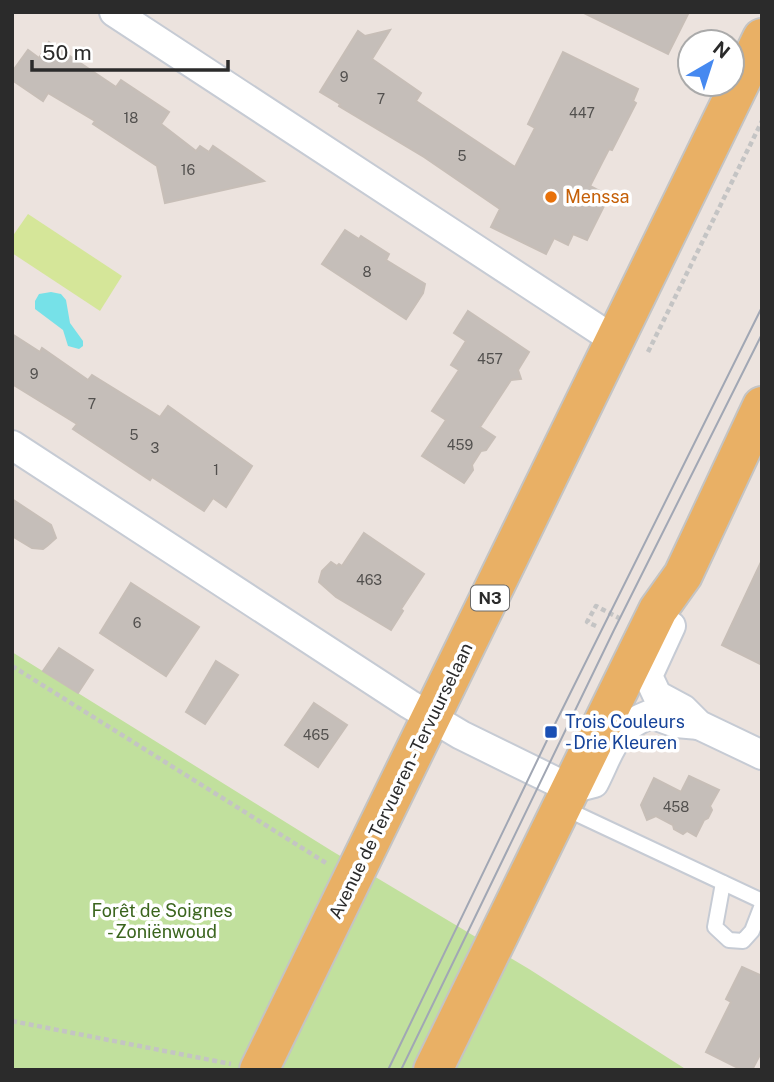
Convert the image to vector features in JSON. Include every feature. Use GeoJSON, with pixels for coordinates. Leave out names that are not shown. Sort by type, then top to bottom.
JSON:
{"type":"FeatureCollection","features":[{"type":"Feature","properties":{"kind":"main road","name":"N3"},"geometry":{"type":"LineString","coordinates":[[616,341],[762,38]]}},
{"type":"Feature","properties":{"kind":"main road","name":"Avenue de Tervueren - Tervuurselaan"},"geometry":{"type":"LineString","coordinates":[[259,1070],[616,341]]}},
{"type":"Feature","properties":{"kind":"main road"},"geometry":{"type":"LineString","coordinates":[[433,1070],[658,610],[683,575],[762,406]]}},
{"type":"Feature","properties":{"kind":"street"},"geometry":{"type":"LineString","coordinates":[[114,12],[616,341]]}},
{"type":"Feature","properties":{"kind":"street"},"geometry":{"type":"LineString","coordinates":[[12,445],[432,718],[567,798],[594,783],[619,732],[636,720],[651,714],[676,723],[699,725]]}},
{"type":"Feature","properties":{"kind":"street"},"geometry":{"type":"LineString","coordinates":[[683,575],[675,619],[648,676],[657,695],[683,709],[699,725],[762,755]]}},
{"type":"Feature","properties":{"kind":"lane"},"geometry":{"type":"LineString","coordinates":[[567,798],[762,903],[752,931],[743,941],[729,940],[715,927],[723,883]]}},
{"type":"Feature","properties":{"kind":"path"},"geometry":{"type":"LineString","coordinates":[[596,626],[587,622],[596,606],[627,622]]}},
{"type":"Feature","properties":{"kind":"path"},"geometry":{"type":"LineString","coordinates":[[12,666],[352,879]]}},
{"type":"Feature","properties":{"kind":"path"},"geometry":{"type":"LineString","coordinates":[[12,1021],[259,1070]]}},
{"type":"Feature","properties":{"kind":"green space"},"geometry":{"type":"Polygon","coordinates":[[[28,214],[122,276],[100,311],[12,253],[12,237],[28,214]]]}},
{"type":"Feature","properties":{"kind":"green space","name":"Forêt de Soignes - Zoniënwoud"},"geometry":{"type":"Polygon","coordinates":[[[12,652],[332,851],[529,969],[687,1070],[12,1070],[12,652]]]}},
{"type":"Feature","properties":{"kind":"water"},"geometry":{"type":"Polygon","coordinates":[[[39,294],[61,294],[66,300],[70,323],[83,341],[83,346],[79,349],[68,346],[63,330],[35,309],[39,294]]]}},
{"type":"Feature","properties":{"kind":"building"},"geometry":{"type":"Polygon","coordinates":[[[582,12],[689,12],[681,28],[676,28],[676,38],[668,54],[582,12]]]}},
{"type":"Feature","properties":{"kind":"building"},"geometry":{"type":"Polygon","coordinates":[[[390,30],[372,59],[421,93],[416,101],[515,167],[535,128],[528,124],[563,52],[638,89],[633,101],[636,103],[590,186],[609,196],[587,240],[573,234],[568,245],[554,238],[546,254],[491,227],[500,209],[424,157],[320,92],[358,31],[365,36],[390,30]]]}},
{"type":"Feature","properties":{"kind":"building"},"geometry":{"type":"Polygon","coordinates":[[[49,42],[116,87],[121,80],[169,112],[161,124],[196,151],[200,146],[209,152],[213,146],[264,181],[165,203],[157,166],[93,124],[95,121],[48,93],[43,101],[12,80],[12,72],[28,50],[39,58],[49,42]]]}},
{"type":"Feature","properties":{"kind":"building"},"geometry":{"type":"Polygon","coordinates":[[[345,230],[359,239],[361,236],[389,254],[386,260],[425,284],[423,293],[406,319],[322,264],[345,230]]]}},
{"type":"Feature","properties":{"kind":"building"},"geometry":{"type":"Polygon","coordinates":[[[468,311],[529,352],[518,370],[521,379],[511,380],[480,427],[495,437],[486,450],[481,451],[464,483],[422,456],[446,420],[432,411],[459,370],[451,365],[466,341],[454,333],[468,311]]]}},
{"type":"Feature","properties":{"kind":"building"},"geometry":{"type":"Polygon","coordinates":[[[12,334],[40,352],[42,348],[88,380],[92,375],[160,417],[168,406],[252,466],[226,507],[213,498],[204,511],[152,477],[150,480],[73,429],[77,424],[12,384],[12,334]]]}},
{"type":"Feature","properties":{"kind":"building"},"geometry":{"type":"Polygon","coordinates":[[[12,499],[51,525],[56,538],[43,549],[32,548],[12,536],[12,499]]]}},
{"type":"Feature","properties":{"kind":"building"},"geometry":{"type":"Polygon","coordinates":[[[364,533],[424,574],[391,630],[336,597],[319,582],[322,571],[331,562],[342,566],[364,533]]]}},
{"type":"Feature","properties":{"kind":"building"},"geometry":{"type":"Polygon","coordinates":[[[762,560],[762,665],[722,645],[762,560]]]}},
{"type":"Feature","properties":{"kind":"building"},"geometry":{"type":"Polygon","coordinates":[[[131,583],[199,627],[166,676],[100,633],[131,583]]]}},
{"type":"Feature","properties":{"kind":"building"},"geometry":{"type":"Polygon","coordinates":[[[59,648],[93,670],[78,693],[43,671],[59,648]]]}},
{"type":"Feature","properties":{"kind":"building"},"geometry":{"type":"Polygon","coordinates":[[[216,661],[238,675],[205,724],[186,712],[216,661]]]}},
{"type":"Feature","properties":{"kind":"building"},"geometry":{"type":"Polygon","coordinates":[[[314,703],[347,725],[318,767],[285,745],[314,703]]]}},
{"type":"Feature","properties":{"kind":"building"},"geometry":{"type":"Polygon","coordinates":[[[689,776],[719,790],[710,806],[712,810],[708,818],[704,820],[696,836],[687,831],[683,834],[656,816],[647,820],[641,805],[654,778],[681,792],[689,776]]]}},
{"type":"Feature","properties":{"kind":"building"},"geometry":{"type":"Polygon","coordinates":[[[742,967],[762,976],[762,1051],[752,1070],[742,1070],[706,1052],[731,1002],[726,999],[742,967]]]}},
{"type":"Feature","properties":{"kind":"tram line"},"geometry":{"type":"LineString","coordinates":[[388,1070],[551,732],[762,307]]}},
{"type":"Feature","properties":{"kind":"tram line"},"geometry":{"type":"LineString","coordinates":[[401,1070],[614,630],[762,334]]}},
{"type":"Feature","properties":{"kind":"place","name":"Menssa"},"geometry":{"type":"Point","coordinates":[551,197]}},
{"type":"Feature","properties":{"kind":"place","name":"Trois Couleurs - Drie Kleuren"},"geometry":{"type":"Point","coordinates":[551,732]}}]}
